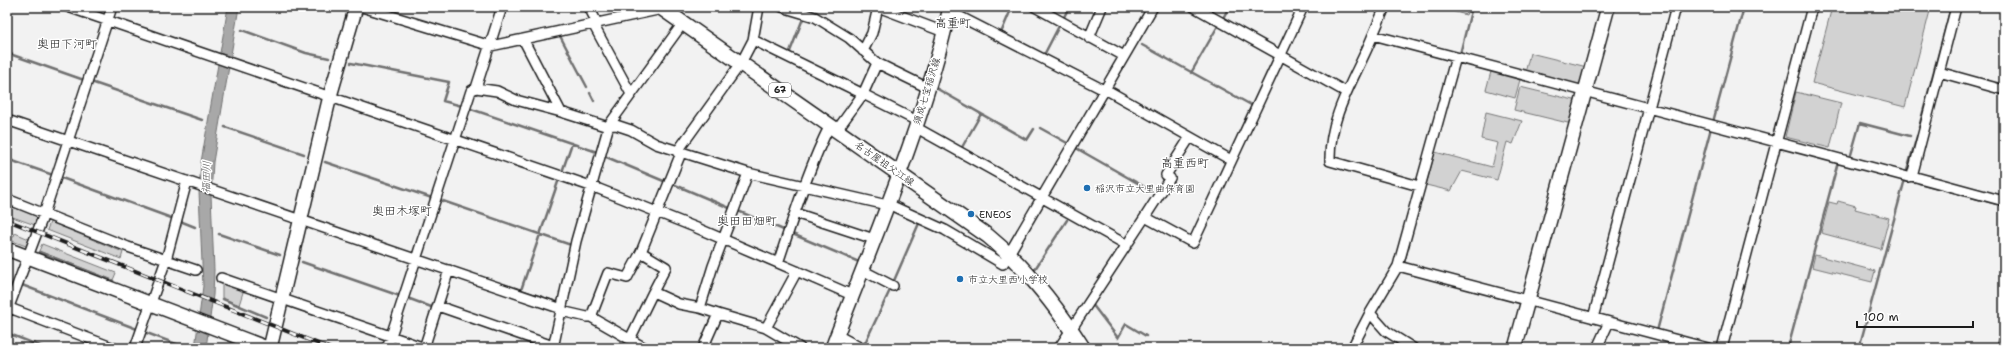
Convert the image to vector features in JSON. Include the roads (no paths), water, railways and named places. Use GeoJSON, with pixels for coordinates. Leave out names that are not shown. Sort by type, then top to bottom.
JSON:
{"type":"FeatureCollection","features":[{"type":"Feature","properties":{"kind":"main road","name":"名古屋祖父江線"},"geometry":{"type":"LineString","coordinates":[[665,8],[683,23],[900,173],[988,236],[1009,254],[1045,295],[1083,348]]}},
{"type":"Feature","properties":{"kind":"street"},"geometry":{"type":"LineString","coordinates":[[68,7],[591,187],[657,212],[852,295]]}},
{"type":"Feature","properties":{"kind":"street"},"geometry":{"type":"LineString","coordinates":[[112,7],[44,214],[8,309],[114,348]]}},
{"type":"Feature","properties":{"kind":"street"},"geometry":{"type":"LineString","coordinates":[[7,248],[268,348],[282,299],[330,96],[356,7]]}},
{"type":"Feature","properties":{"kind":"street"},"geometry":{"type":"LineString","coordinates":[[362,7],[488,45],[595,24],[665,8]]}},
{"type":"Feature","properties":{"kind":"street"},"geometry":{"type":"LineString","coordinates":[[387,348],[471,91],[476,88],[488,45],[502,7]]}},
{"type":"Feature","properties":{"kind":"street"},"geometry":{"type":"LineString","coordinates":[[589,7],[595,24],[630,94]]}},
{"type":"Feature","properties":{"kind":"street"},"geometry":{"type":"LineString","coordinates":[[591,317],[608,273],[627,278],[641,252],[679,153],[741,63],[753,40],[759,7]]}},
{"type":"Feature","properties":{"kind":"street"},"geometry":{"type":"LineString","coordinates":[[782,7],[815,17],[850,38],[877,63],[928,88]]}},
{"type":"Feature","properties":{"kind":"street"},"geometry":{"type":"LineString","coordinates":[[863,51],[872,33],[878,7],[944,32]]}},
{"type":"Feature","properties":{"kind":"street"},"geometry":{"type":"LineString","coordinates":[[1035,7],[1124,56]]}},
{"type":"Feature","properties":{"kind":"street"},"geometry":{"type":"LineString","coordinates":[[1089,38],[1102,7]]}},
{"type":"Feature","properties":{"kind":"street"},"geometry":{"type":"LineString","coordinates":[[476,88],[497,92],[516,100],[605,126],[616,124],[631,130],[656,144],[679,153],[748,173],[887,205],[945,230],[1003,264],[1153,7]]}},
{"type":"Feature","properties":{"kind":"street"},"geometry":{"type":"LineString","coordinates":[[1194,7],[1346,92]]}},
{"type":"Feature","properties":{"kind":"street"},"geometry":{"type":"LineString","coordinates":[[1145,217],[1193,243],[1303,7]]}},
{"type":"Feature","properties":{"kind":"street"},"geometry":{"type":"LineString","coordinates":[[1385,7],[1361,65],[1346,92],[1331,135],[1330,161],[1419,186]]}},
{"type":"Feature","properties":{"kind":"street"},"geometry":{"type":"LineString","coordinates":[[1515,348],[1608,7]]}},
{"type":"Feature","properties":{"kind":"street"},"geometry":{"type":"LineString","coordinates":[[1594,318],[1676,7]]}},
{"type":"Feature","properties":{"kind":"street"},"geometry":{"type":"LineString","coordinates":[[1722,348],[1812,7]]}},
{"type":"Feature","properties":{"kind":"street"},"geometry":{"type":"LineString","coordinates":[[1912,176],[1956,7]]}},
{"type":"Feature","properties":{"kind":"street"},"geometry":{"type":"LineString","coordinates":[[949,9],[1105,89],[1231,160]]}},
{"type":"Feature","properties":{"kind":"street","name":"須成七宝稲沢線"},"geometry":{"type":"LineString","coordinates":[[832,348],[900,173],[928,88],[949,9]]}},
{"type":"Feature","properties":{"kind":"street"},"geometry":{"type":"LineString","coordinates":[[437,309],[553,347],[576,241],[609,125],[630,94],[683,23]]}},
{"type":"Feature","properties":{"kind":"street"},"geometry":{"type":"LineString","coordinates":[[1373,35],[1908,177],[1912,176],[2004,200]]}},
{"type":"Feature","properties":{"kind":"street"},"geometry":{"type":"LineString","coordinates":[[523,39],[561,112]]}},
{"type":"Feature","properties":{"kind":"street"},"geometry":{"type":"LineString","coordinates":[[753,40],[863,94],[1041,198],[1126,245]]}},
{"type":"Feature","properties":{"kind":"street"},"geometry":{"type":"LineString","coordinates":[[1352,348],[1370,313],[1398,266],[1456,57]]}},
{"type":"Feature","properties":{"kind":"street"},"geometry":{"type":"LineString","coordinates":[[778,263],[817,152],[834,128],[863,94],[877,63]]}},
{"type":"Feature","properties":{"kind":"street"},"geometry":{"type":"LineString","coordinates":[[1939,72],[2004,90]]}},
{"type":"Feature","properties":{"kind":"street"},"geometry":{"type":"LineString","coordinates":[[7,120],[301,219],[562,310],[591,317],[645,348]]}},
{"type":"Feature","properties":{"kind":"street"},"geometry":{"type":"LineString","coordinates":[[1059,348],[1170,178],[1166,175],[1190,137]]}},
{"type":"Feature","properties":{"kind":"street"},"geometry":{"type":"LineString","coordinates":[[700,308],[748,173]]}},
{"type":"Feature","properties":{"kind":"street"},"geometry":{"type":"LineString","coordinates":[[135,348],[191,183]]}},
{"type":"Feature","properties":{"kind":"street"},"geometry":{"type":"LineString","coordinates":[[7,199],[128,247],[196,270]]}},
{"type":"Feature","properties":{"kind":"street"},"geometry":{"type":"LineString","coordinates":[[795,213],[874,239]]}},
{"type":"Feature","properties":{"kind":"street"},"geometry":{"type":"LineString","coordinates":[[630,339],[666,267],[647,257],[641,252]]}},
{"type":"Feature","properties":{"kind":"street"},"geometry":{"type":"LineString","coordinates":[[1398,266],[1708,348]]}},
{"type":"Feature","properties":{"kind":"street"},"geometry":{"type":"LineString","coordinates":[[221,278],[425,348],[449,270]]}},
{"type":"Feature","properties":{"kind":"street"},"geometry":{"type":"LineString","coordinates":[[862,270],[893,286]]}},
{"type":"Feature","properties":{"kind":"street"},"geometry":{"type":"LineString","coordinates":[[766,328],[797,271]]}},
{"type":"Feature","properties":{"kind":"street"},"geometry":{"type":"LineString","coordinates":[[653,292],[679,304],[700,308],[766,328],[800,348]]}},
{"type":"Feature","properties":{"kind":"street"},"geometry":{"type":"LineString","coordinates":[[437,309],[542,348]]}},
{"type":"Feature","properties":{"kind":"street"},"geometry":{"type":"LineString","coordinates":[[1370,313],[1386,331],[1413,348]]}},
{"type":"Feature","properties":{"kind":"street"},"geometry":{"type":"LineString","coordinates":[[703,348],[718,314]]}},
{"type":"Feature","properties":{"kind":"street"},"geometry":{"type":"LineString","coordinates":[[1597,348],[1610,322]]}},
{"type":"Feature","properties":{"kind":"street"},"geometry":{"type":"LineString","coordinates":[[837,335],[861,348]]}},
{"type":"Feature","properties":{"kind":"water","name":"福田川"},"geometry":{"type":"Polygon","coordinates":[[[228,7],[239,7],[213,162],[211,195],[214,270],[213,295],[206,348],[195,348],[203,286],[199,191],[201,162],[228,7]]]}},
{"type":"Feature","properties":{"kind":"waterway"},"geometry":{"type":"LineString","coordinates":[[1001,33],[1012,7]]}},
{"type":"Feature","properties":{"kind":"waterway"},"geometry":{"type":"LineString","coordinates":[[1063,19],[1069,7]]}},
{"type":"Feature","properties":{"kind":"waterway"},"geometry":{"type":"LineString","coordinates":[[1222,20],[1229,7]]}},
{"type":"Feature","properties":{"kind":"waterway"},"geometry":{"type":"LineString","coordinates":[[1460,54],[1472,7]]}},
{"type":"Feature","properties":{"kind":"waterway"},"geometry":{"type":"LineString","coordinates":[[1713,122],[1744,7]]}},
{"type":"Feature","properties":{"kind":"waterway"},"geometry":{"type":"LineString","coordinates":[[1919,127],[1951,7]]}},
{"type":"Feature","properties":{"kind":"waterway"},"geometry":{"type":"LineString","coordinates":[[789,54],[804,16]]}},
{"type":"Feature","properties":{"kind":"waterway"},"geometry":{"type":"LineString","coordinates":[[1191,73],[1219,24]]}},
{"type":"Feature","properties":{"kind":"waterway"},"geometry":{"type":"LineString","coordinates":[[1044,55],[1059,26]]}},
{"type":"Feature","properties":{"kind":"waterway"},"geometry":{"type":"LineString","coordinates":[[242,30],[306,53],[329,58]]}},
{"type":"Feature","properties":{"kind":"waterway"},"geometry":{"type":"LineString","coordinates":[[559,34],[587,87]]}},
{"type":"Feature","properties":{"kind":"waterway"},"geometry":{"type":"LineString","coordinates":[[1142,45],[1253,106]]}},
{"type":"Feature","properties":{"kind":"waterway"},"geometry":{"type":"LineString","coordinates":[[7,53],[84,80]]}},
{"type":"Feature","properties":{"kind":"waterway"},"geometry":{"type":"LineString","coordinates":[[351,63],[449,82],[443,101],[462,106]]}},
{"type":"Feature","properties":{"kind":"waterway"},"geometry":{"type":"LineString","coordinates":[[91,82],[202,120]]}},
{"type":"Feature","properties":{"kind":"waterway"},"geometry":{"type":"LineString","coordinates":[[934,87],[1027,140],[1034,129]]}},
{"type":"Feature","properties":{"kind":"waterway"},"geometry":{"type":"LineString","coordinates":[[590,93],[594,101]]}},
{"type":"Feature","properties":{"kind":"waterway"},"geometry":{"type":"LineString","coordinates":[[621,100],[626,94]]}},
{"type":"Feature","properties":{"kind":"waterway"},"geometry":{"type":"LineString","coordinates":[[471,109],[597,152],[598,150]]}},
{"type":"Feature","properties":{"kind":"waterway"},"geometry":{"type":"LineString","coordinates":[[961,149],[981,114]]}},
{"type":"Feature","properties":{"kind":"waterway"},"geometry":{"type":"LineString","coordinates":[[1850,158],[1860,123],[1910,136]]}},
{"type":"Feature","properties":{"kind":"waterway"},"geometry":{"type":"LineString","coordinates":[[225,127],[304,154]]}},
{"type":"Feature","properties":{"kind":"waterway"},"geometry":{"type":"LineString","coordinates":[[1040,128],[1069,144]]}},
{"type":"Feature","properties":{"kind":"waterway"},"geometry":{"type":"LineString","coordinates":[[1657,331],[1711,128]]}},
{"type":"Feature","properties":{"kind":"waterway"},"geometry":{"type":"LineString","coordinates":[[1906,174],[1917,136]]}},
{"type":"Feature","properties":{"kind":"waterway"},"geometry":{"type":"LineString","coordinates":[[562,172],[572,143]]}},
{"type":"Feature","properties":{"kind":"waterway"},"geometry":{"type":"LineString","coordinates":[[1076,148],[1155,193]]}},
{"type":"Feature","properties":{"kind":"waterway"},"geometry":{"type":"LineString","coordinates":[[604,156],[666,182]]}},
{"type":"Feature","properties":{"kind":"waterway"},"geometry":{"type":"LineString","coordinates":[[7,159],[53,175]]}},
{"type":"Feature","properties":{"kind":"waterway"},"geometry":{"type":"LineString","coordinates":[[325,162],[432,198]]}},
{"type":"Feature","properties":{"kind":"waterway"},"geometry":{"type":"LineString","coordinates":[[1788,348],[1838,162]]}},
{"type":"Feature","properties":{"kind":"waterway"},"geometry":{"type":"LineString","coordinates":[[59,177],[174,219]]}},
{"type":"Feature","properties":{"kind":"waterway"},"geometry":{"type":"LineString","coordinates":[[556,302],[521,290],[559,179]]}},
{"type":"Feature","properties":{"kind":"waterway"},"geometry":{"type":"LineString","coordinates":[[1859,348],[1905,179]]}},
{"type":"Feature","properties":{"kind":"waterway"},"geometry":{"type":"LineString","coordinates":[[1908,180],[1914,182]]}},
{"type":"Feature","properties":{"kind":"waterway"},"geometry":{"type":"LineString","coordinates":[[1919,183],[1957,193]]}},
{"type":"Feature","properties":{"kind":"waterway"},"geometry":{"type":"LineString","coordinates":[[672,186],[673,184],[732,209]]}},
{"type":"Feature","properties":{"kind":"waterway"},"geometry":{"type":"LineString","coordinates":[[1962,195],[1967,196]]}},
{"type":"Feature","properties":{"kind":"waterway"},"geometry":{"type":"LineString","coordinates":[[1971,197],[2004,206]]}},
{"type":"Feature","properties":{"kind":"waterway"},"geometry":{"type":"LineString","coordinates":[[440,200],[571,245]]}},
{"type":"Feature","properties":{"kind":"waterway"},"geometry":{"type":"LineString","coordinates":[[738,211],[786,231]]}},
{"type":"Feature","properties":{"kind":"waterway"},"geometry":{"type":"LineString","coordinates":[[1033,272],[1067,220]]}},
{"type":"Feature","properties":{"kind":"waterway"},"geometry":{"type":"LineString","coordinates":[[180,221],[195,227]]}},
{"type":"Feature","properties":{"kind":"waterway"},"geometry":{"type":"LineString","coordinates":[[893,283],[920,221]]}},
{"type":"Feature","properties":{"kind":"waterway"},"geometry":{"type":"LineString","coordinates":[[790,233],[859,262]]}},
{"type":"Feature","properties":{"kind":"waterway"},"geometry":{"type":"LineString","coordinates":[[219,234],[280,255]]}},
{"type":"Feature","properties":{"kind":"waterway"},"geometry":{"type":"LineString","coordinates":[[1404,263],[1409,242]]}},
{"type":"Feature","properties":{"kind":"waterway"},"geometry":{"type":"LineString","coordinates":[[39,252],[113,281]]}},
{"type":"Feature","properties":{"kind":"waterway"},"geometry":{"type":"LineString","coordinates":[[302,262],[400,296]]}},
{"type":"Feature","properties":{"kind":"waterway"},"geometry":{"type":"LineString","coordinates":[[22,285],[137,329]]}},
{"type":"Feature","properties":{"kind":"waterway"},"geometry":{"type":"LineString","coordinates":[[864,345],[891,288]]}},
{"type":"Feature","properties":{"kind":"waterway"},"geometry":{"type":"LineString","coordinates":[[223,299],[266,317]]}},
{"type":"Feature","properties":{"kind":"waterway"},"geometry":{"type":"LineString","coordinates":[[410,299],[434,308]]}},
{"type":"Feature","properties":{"kind":"waterway"},"geometry":{"type":"LineString","coordinates":[[1092,304],[1118,338],[1126,324],[1146,336]]}},
{"type":"Feature","properties":{"kind":"waterway"},"geometry":{"type":"LineString","coordinates":[[144,332],[187,348]]}},
{"type":"Feature","properties":{"kind":"waterway"},"geometry":{"type":"LineString","coordinates":[[7,333],[45,348]]}},
{"type":"Feature","properties":{"kind":"waterway"},"geometry":{"type":"LineString","coordinates":[[1997,348],[2000,337]]}},
{"type":"Feature","properties":{"kind":"railway"},"geometry":{"type":"LineString","coordinates":[[7,220],[329,348]]}},
{"type":"Feature","properties":{"kind":"place","name":"稲沢市立大里曲保育園"},"geometry":{"type":"Point","coordinates":[1087,188]}},
{"type":"Feature","properties":{"kind":"place","name":"ENEOS"},"geometry":{"type":"Point","coordinates":[971,214]}},
{"type":"Feature","properties":{"kind":"place","name":"市立大里西小学校"},"geometry":{"type":"Point","coordinates":[960,279]}},
{"type":"Feature","properties":{"kind":"district","name":"高重町"},"geometry":{"type":"Point","coordinates":[953,23]}},
{"type":"Feature","properties":{"kind":"district","name":"奥田下河町"},"geometry":{"type":"Point","coordinates":[67,44]}},
{"type":"Feature","properties":{"kind":"district","name":"高重西町"},"geometry":{"type":"Point","coordinates":[1185,163]}},
{"type":"Feature","properties":{"kind":"district","name":"奥田木塚町"},"geometry":{"type":"Point","coordinates":[402,211]}},
{"type":"Feature","properties":{"kind":"district","name":"奥田田畑町"},"geometry":{"type":"Point","coordinates":[747,221]}}]}
